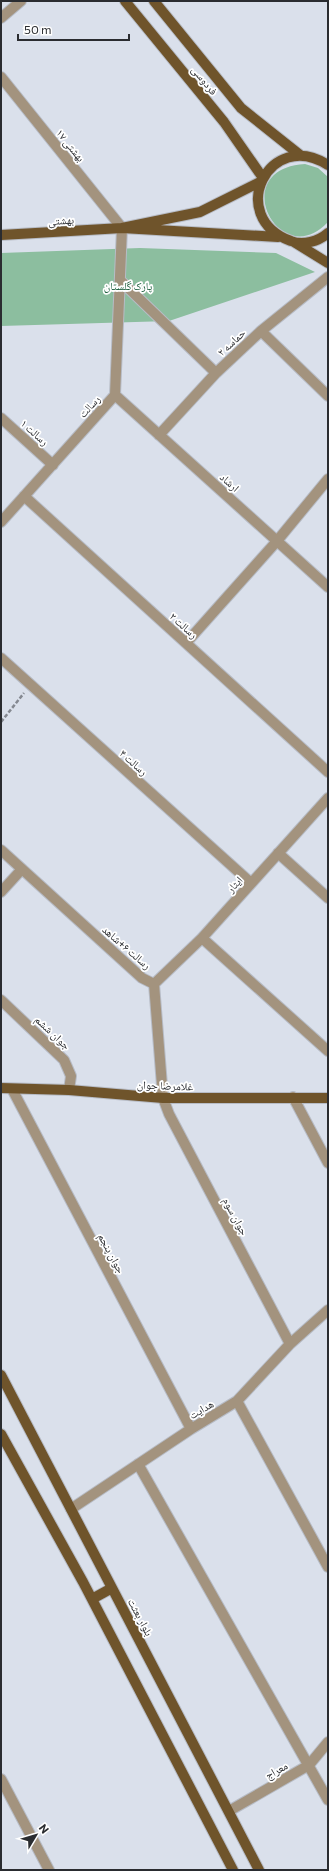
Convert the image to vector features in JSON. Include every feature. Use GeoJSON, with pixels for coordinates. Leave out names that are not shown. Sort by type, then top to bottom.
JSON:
{"type":"FeatureCollection","features":[{"type":"Feature","properties":{"kind":"main road","name":"فردوسی"},"geometry":{"type":"LineString","coordinates":[[125,1],[224,122],[261,180]]}},
{"type":"Feature","properties":{"kind":"main road","name":"فردوسی"},"geometry":{"type":"LineString","coordinates":[[154,1],[241,108],[300,155]]}},
{"type":"Feature","properties":{"kind":"main road"},"geometry":{"type":"LineString","coordinates":[[122,228],[200,212],[261,180],[272,166],[285,158],[300,155],[323,158],[328,165]]}},
{"type":"Feature","properties":{"kind":"main road"},"geometry":{"type":"LineString","coordinates":[[261,180],[257,198],[259,213],[267,226],[278,237]]}},
{"type":"Feature","properties":{"kind":"main road"},"geometry":{"type":"LineString","coordinates":[[122,228],[278,237],[294,242],[328,263]]}},
{"type":"Feature","properties":{"kind":"main road","name":"بهشتی"},"geometry":{"type":"LineString","coordinates":[[1,235],[122,228]]}},
{"type":"Feature","properties":{"kind":"main road"},"geometry":{"type":"LineString","coordinates":[[294,242],[310,242],[328,233]]}},
{"type":"Feature","properties":{"kind":"main road","name":"غلامرضا جوان"},"geometry":{"type":"LineString","coordinates":[[1,1088],[69,1090],[163,1098],[328,1098]]}},
{"type":"Feature","properties":{"kind":"main road","name":"بلوار بعثت"},"geometry":{"type":"LineString","coordinates":[[1,1374],[259,1870]]}},
{"type":"Feature","properties":{"kind":"main road"},"geometry":{"type":"LineString","coordinates":[[1,1434],[92,1599],[233,1870]]}},
{"type":"Feature","properties":{"kind":"main road"},"geometry":{"type":"LineString","coordinates":[[92,1599],[112,1588]]}},
{"type":"Feature","properties":{"kind":"street"},"geometry":{"type":"LineString","coordinates":[[1,18],[21,1]]}},
{"type":"Feature","properties":{"kind":"street","name":"بهشتی ۱۷"},"geometry":{"type":"LineString","coordinates":[[1,77],[122,228]]}},
{"type":"Feature","properties":{"kind":"street","name":"رسالت"},"geometry":{"type":"LineString","coordinates":[[1,522],[115,395],[121,281],[122,228]]}},
{"type":"Feature","properties":{"kind":"street","name":"حماسه ۲"},"geometry":{"type":"LineString","coordinates":[[160,435],[216,373],[261,331],[328,277]]}},
{"type":"Feature","properties":{"kind":"street"},"geometry":{"type":"LineString","coordinates":[[121,281],[216,373]]}},
{"type":"Feature","properties":{"kind":"street"},"geometry":{"type":"LineString","coordinates":[[261,331],[328,396]]}},
{"type":"Feature","properties":{"kind":"street","name":"ارشاد"},"geometry":{"type":"LineString","coordinates":[[115,395],[328,587]]}},
{"type":"Feature","properties":{"kind":"street","name":"رسالت ۱"},"geometry":{"type":"LineString","coordinates":[[1,418],[53,465]]}},
{"type":"Feature","properties":{"kind":"street"},"geometry":{"type":"LineString","coordinates":[[186,643],[277,541],[328,479]]}},
{"type":"Feature","properties":{"kind":"street","name":"رسالت ۲"},"geometry":{"type":"LineString","coordinates":[[24,496],[328,772]]}},
{"type":"Feature","properties":{"kind":"street","name":"رسالت ۴"},"geometry":{"type":"LineString","coordinates":[[1,658],[251,883]]}},
{"type":"Feature","properties":{"kind":"street","name":"ایثار"},"geometry":{"type":"LineString","coordinates":[[154,984],[202,938],[328,798]]}},
{"type":"Feature","properties":{"kind":"street","name":"رسالت ۶+شاهد"},"geometry":{"type":"LineString","coordinates":[[1,850],[142,978],[154,984],[163,1098]]}},
{"type":"Feature","properties":{"kind":"street"},"geometry":{"type":"LineString","coordinates":[[278,853],[328,898]]}},
{"type":"Feature","properties":{"kind":"street"},"geometry":{"type":"LineString","coordinates":[[1,892],[22,869]]}},
{"type":"Feature","properties":{"kind":"street"},"geometry":{"type":"LineString","coordinates":[[202,938],[328,1051]]}},
{"type":"Feature","properties":{"kind":"street","name":"جوان ششم"},"geometry":{"type":"LineString","coordinates":[[1,1000],[64,1060],[71,1076],[69,1090]]}},
{"type":"Feature","properties":{"kind":"street","name":"جوان پنجم"},"geometry":{"type":"LineString","coordinates":[[12,1089],[191,1429]]}},
{"type":"Feature","properties":{"kind":"street"},"geometry":{"type":"LineString","coordinates":[[294,1097],[328,1163]]}},
{"type":"Feature","properties":{"kind":"street","name":"جوان سوم"},"geometry":{"type":"LineString","coordinates":[[163,1098],[172,1121],[290,1344]]}},
{"type":"Feature","properties":{"kind":"street","name":"هدایت"},"geometry":{"type":"LineString","coordinates":[[71,1508],[191,1429],[237,1401],[290,1344],[328,1310]]}},
{"type":"Feature","properties":{"kind":"street"},"geometry":{"type":"LineString","coordinates":[[237,1401],[328,1567]]}},
{"type":"Feature","properties":{"kind":"street"},"geometry":{"type":"LineString","coordinates":[[138,1464],[328,1800]]}},
{"type":"Feature","properties":{"kind":"street","name":"معراج"},"geometry":{"type":"LineString","coordinates":[[229,1811],[309,1765],[328,1742]]}},
{"type":"Feature","properties":{"kind":"street"},"geometry":{"type":"LineString","coordinates":[[1,1779],[49,1870]]}},
{"type":"Feature","properties":{"kind":"path"},"geometry":{"type":"LineString","coordinates":[[1,722],[30,684]]}},
{"type":"Feature","properties":{"kind":"green space"},"geometry":{"type":"Polygon","coordinates":[[[305,164],[318,168],[328,177],[328,222],[310,235],[293,236],[279,228],[268,214],[264,198],[268,182],[281,170],[305,164]]]}},
{"type":"Feature","properties":{"kind":"green space","name":"پارک گلستان"},"geometry":{"type":"Polygon","coordinates":[[[140,248],[276,253],[315,272],[169,321],[1,326],[1,253],[140,248]]]}}]}
